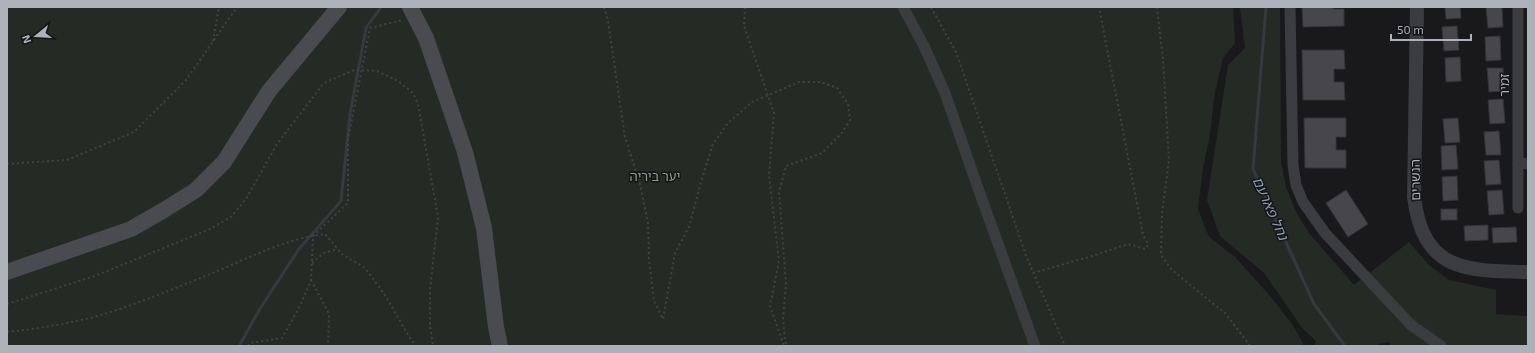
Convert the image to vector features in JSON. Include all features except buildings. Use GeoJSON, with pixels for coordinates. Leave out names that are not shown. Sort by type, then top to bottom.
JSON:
{"type":"FeatureCollection","features":[{"type":"Feature","properties":{"kind":"main road"},"geometry":{"type":"LineString","coordinates":[[7,272],[130,229],[196,190],[224,162],[269,91],[339,7]]}},
{"type":"Feature","properties":{"kind":"main road"},"geometry":{"type":"LineString","coordinates":[[412,11],[426,38],[465,152],[484,228],[496,328],[500,346]]}},
{"type":"Feature","properties":{"kind":"street"},"geometry":{"type":"LineString","coordinates":[[903,7],[924,46],[945,92],[1035,346]]}},
{"type":"Feature","properties":{"kind":"street"},"geometry":{"type":"LineString","coordinates":[[1290,7],[1293,165],[1296,184],[1303,202],[1325,233],[1411,325],[1441,346]]}},
{"type":"Feature","properties":{"kind":"street","name":"הנשרים"},"geometry":{"type":"LineString","coordinates":[[1416,7],[1414,197],[1416,215],[1421,230],[1437,252],[1459,266],[1482,271],[1528,272]]}},
{"type":"Feature","properties":{"kind":"street","name":"זמיר"},"geometry":{"type":"LineString","coordinates":[[1518,7],[1523,164],[1518,208]]}},
{"type":"Feature","properties":{"kind":"path"},"geometry":{"type":"LineString","coordinates":[[213,42],[219,7]]}},
{"type":"Feature","properties":{"kind":"path"},"geometry":{"type":"LineString","coordinates":[[7,164],[67,160],[134,132],[186,80],[238,7]]}},
{"type":"Feature","properties":{"kind":"path"},"geometry":{"type":"LineString","coordinates":[[604,7],[608,21],[624,137],[640,184],[648,223],[649,259],[654,301],[663,319],[675,252],[689,227],[713,144],[728,123],[752,102],[799,82],[821,82],[837,88],[848,104],[850,120],[841,134],[822,153],[786,166],[779,192],[786,284],[783,319],[785,341],[787,346]]}},
{"type":"Feature","properties":{"kind":"path"},"geometry":{"type":"LineString","coordinates":[[745,7],[744,26],[774,113],[769,175],[779,261],[770,306],[784,346]]}},
{"type":"Feature","properties":{"kind":"path"},"geometry":{"type":"LineString","coordinates":[[931,7],[956,52],[1033,273],[1065,346]]}},
{"type":"Feature","properties":{"kind":"path"},"geometry":{"type":"LineString","coordinates":[[1033,273],[1128,244],[1146,249],[1148,244],[1143,235],[1099,7]]}},
{"type":"Feature","properties":{"kind":"path"},"geometry":{"type":"LineString","coordinates":[[1157,7],[1164,60],[1169,160],[1162,214],[1161,255],[1172,270],[1226,314],[1250,346]]}},
{"type":"Feature","properties":{"kind":"path"},"geometry":{"type":"LineString","coordinates":[[248,346],[250,343],[282,338],[300,306],[311,280],[313,236],[348,203],[348,139],[370,28],[398,20],[406,20],[412,11]]}},
{"type":"Feature","properties":{"kind":"path"},"geometry":{"type":"LineString","coordinates":[[354,70],[377,71],[398,80],[412,94],[418,104],[438,217],[430,290],[430,325],[433,346]]}},
{"type":"Feature","properties":{"kind":"path"},"geometry":{"type":"LineString","coordinates":[[7,332],[42,328],[94,316],[154,296],[284,244],[325,234],[342,254],[364,268],[384,295],[416,346]]}},
{"type":"Feature","properties":{"kind":"path"},"geometry":{"type":"LineString","coordinates":[[312,263],[324,253],[338,250]]}},
{"type":"Feature","properties":{"kind":"path"},"geometry":{"type":"LineString","coordinates":[[311,280],[329,314],[328,346]]}},
{"type":"Feature","properties":{"kind":"green space","name":"יער ביריה"},"geometry":{"type":"Polygon","coordinates":[[[7,7],[1233,7],[1235,43],[1223,58],[1214,97],[1210,135],[1203,168],[1198,209],[1209,237],[1235,257],[1271,297],[1292,324],[1303,343],[1303,346],[7,346],[7,7]]]}},
{"type":"Feature","properties":{"kind":"green space"},"geometry":{"type":"Polygon","coordinates":[[[1240,7],[1280,7],[1281,162],[1286,187],[1296,212],[1309,233],[1354,285],[1409,242],[1429,265],[1449,280],[1496,290],[1496,314],[1528,316],[1528,346],[1392,346],[1388,342],[1372,346],[1314,346],[1316,341],[1303,329],[1264,273],[1220,236],[1207,200],[1228,65],[1245,48],[1240,7]]]}},
{"type":"Feature","properties":{"kind":"waterway"},"geometry":{"type":"LineString","coordinates":[[239,346],[261,307],[299,249],[341,201],[350,114],[366,28],[381,7]]}},
{"type":"Feature","properties":{"kind":"waterway","name":"נחל פארעם"},"geometry":{"type":"LineString","coordinates":[[1266,7],[1253,169],[1314,304],[1345,346]]}}]}
